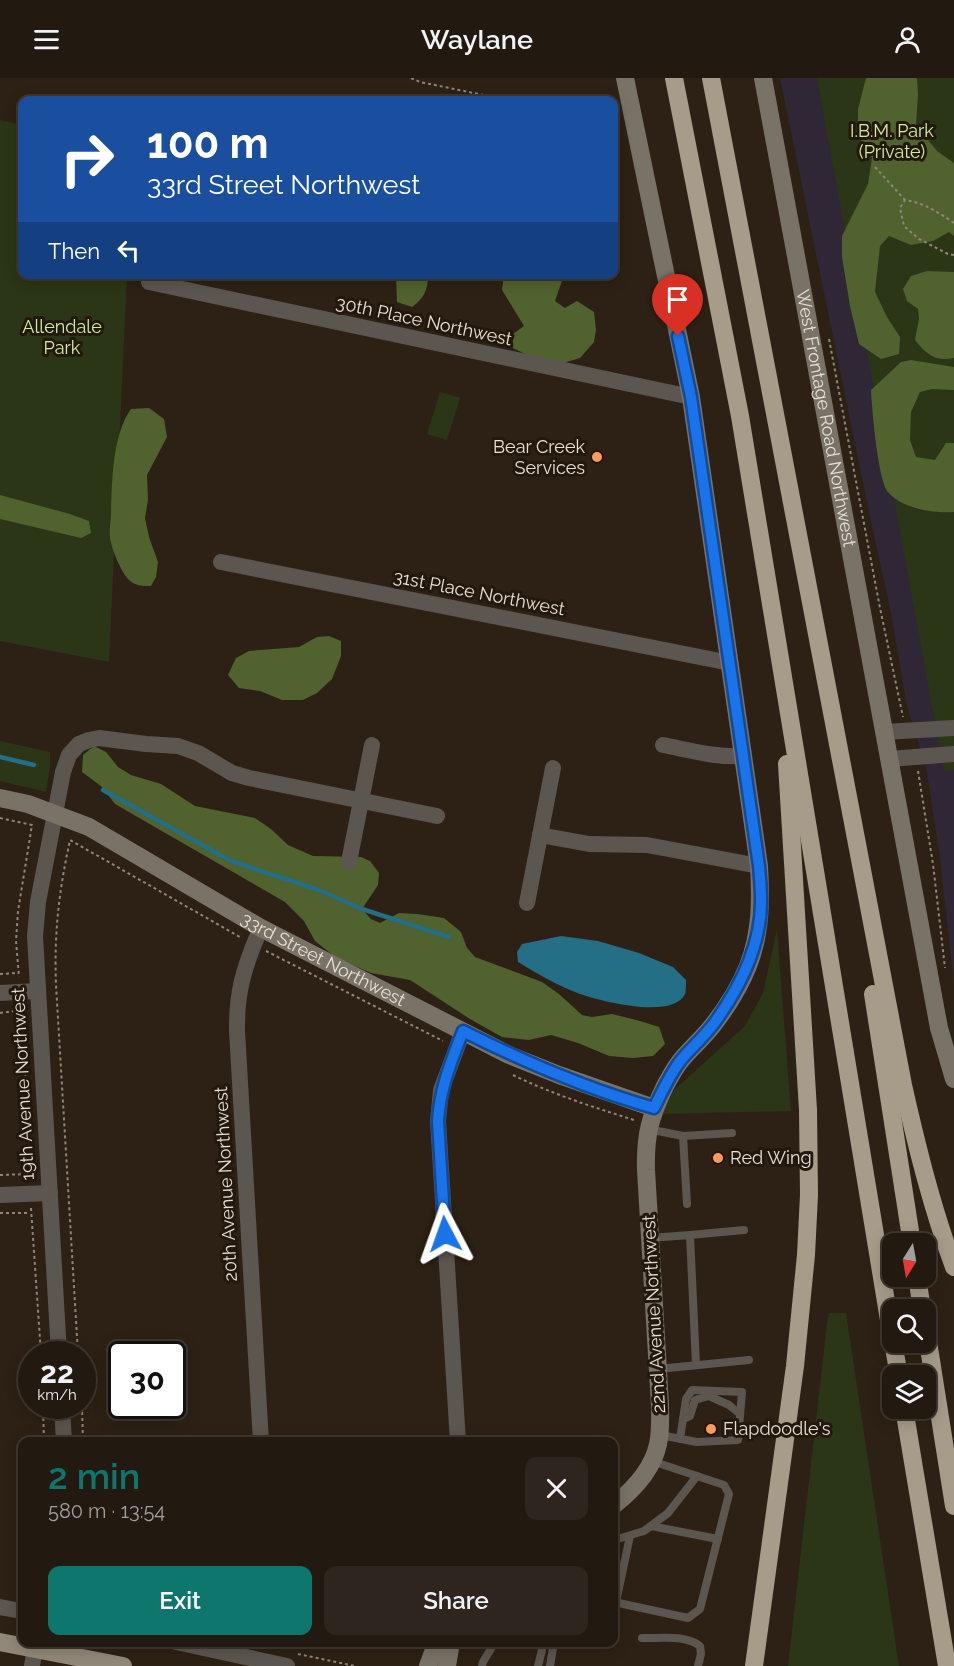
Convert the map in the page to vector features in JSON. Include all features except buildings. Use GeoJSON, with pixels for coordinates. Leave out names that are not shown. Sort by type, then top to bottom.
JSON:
{"type":"FeatureCollection","features":[{"type":"Feature","properties":{"kind":"highway"},"geometry":{"type":"LineString","coordinates":[[674,78],[740,416],[886,1299]]}},
{"type":"Feature","properties":{"kind":"highway"},"geometry":{"type":"LineString","coordinates":[[711,78],[903,1085],[919,1157],[941,1234],[954,1268]]}},
{"type":"Feature","properties":{"kind":"highway"},"geometry":{"type":"LineString","coordinates":[[754,1666],[795,1366],[806,1256],[809,1195],[808,1110],[781,669]]}},
{"type":"Feature","properties":{"kind":"highway"},"geometry":{"type":"LineString","coordinates":[[824,669],[910,1233]]}},
{"type":"Feature","properties":{"kind":"highway"},"geometry":{"type":"LineString","coordinates":[[930,1353],[954,1506]]}},
{"type":"Feature","properties":{"kind":"highway"},"geometry":{"type":"LineString","coordinates":[[906,1419],[947,1666]]}},
{"type":"Feature","properties":{"kind":"main road"},"geometry":{"type":"LineString","coordinates":[[0,1642],[34,1652],[123,1666]]}},
{"type":"Feature","properties":{"kind":"street","name":"22nd Avenue Northwest"},"geometry":{"type":"LineString","coordinates":[[618,1502],[639,1482],[652,1461],[659,1434],[660,1405],[645,1149],[648,1129],[654,1108],[673,1072],[682,1058],[714,1024],[749,964],[759,924],[761,900],[759,866],[691,397],[625,78]]}},
{"type":"Feature","properties":{"kind":"street","name":"West Frontage Road Northwest"},"geometry":{"type":"LineString","coordinates":[[763,78],[939,1028],[954,1079]]}},
{"type":"Feature","properties":{"kind":"street","name":"30th Place Northwest"},"geometry":{"type":"LineString","coordinates":[[149,282],[691,397]]}},
{"type":"Feature","properties":{"kind":"street","name":"31st Place Northwest"},"geometry":{"type":"LineString","coordinates":[[221,562],[730,663]]}},
{"type":"Feature","properties":{"kind":"street"},"geometry":{"type":"LineString","coordinates":[[884,732],[954,728]]}},
{"type":"Feature","properties":{"kind":"street","name":"19th Avenue Northwest"},"geometry":{"type":"LineString","coordinates":[[58,1341],[37,991],[36,920],[63,772],[69,755],[79,744],[99,738],[178,746],[198,753],[232,773],[249,778],[437,816]]}},
{"type":"Feature","properties":{"kind":"street"},"geometry":{"type":"LineString","coordinates":[[349,862],[372,745]]}},
{"type":"Feature","properties":{"kind":"street"},"geometry":{"type":"LineString","coordinates":[[663,745],[719,756],[743,756]]}},
{"type":"Feature","properties":{"kind":"street"},"geometry":{"type":"LineString","coordinates":[[889,759],[954,754]]}},
{"type":"Feature","properties":{"kind":"street"},"geometry":{"type":"LineString","coordinates":[[527,903],[553,768]]}},
{"type":"Feature","properties":{"kind":"street","name":"33rd Street Northwest"},"geometry":{"type":"LineString","coordinates":[[0,798],[55,813],[98,831],[258,936],[459,1040],[509,1054],[559,1075],[654,1108]]}},
{"type":"Feature","properties":{"kind":"street"},"geometry":{"type":"LineString","coordinates":[[540,835],[589,844],[647,845],[759,866]]}},
{"type":"Feature","properties":{"kind":"street","name":"20th Avenue Northwest"},"geometry":{"type":"LineString","coordinates":[[258,936],[242,978],[238,999],[237,1031],[261,1437]]}},
{"type":"Feature","properties":{"kind":"street"},"geometry":{"type":"LineString","coordinates":[[0,993],[37,991]]}},
{"type":"Feature","properties":{"kind":"street"},"geometry":{"type":"LineString","coordinates":[[458,1437],[438,1121],[441,1090],[459,1040]]}},
{"type":"Feature","properties":{"kind":"street"},"geometry":{"type":"LineString","coordinates":[[0,1195],[50,1193]]}},
{"type":"Feature","properties":{"kind":"street"},"geometry":{"type":"LineString","coordinates":[[63,1419],[64,1437]]}},
{"type":"Feature","properties":{"kind":"street"},"geometry":{"type":"LineString","coordinates":[[0,1607],[18,1610]]}},
{"type":"Feature","properties":{"kind":"street"},"geometry":{"type":"LineString","coordinates":[[222,1647],[293,1660]]}},
{"type":"Feature","properties":{"kind":"street"},"geometry":{"type":"LineString","coordinates":[[429,1666],[435,1647]]}},
{"type":"Feature","properties":{"kind":"street"},"geometry":{"type":"LineString","coordinates":[[447,1666],[450,1647]]}},
{"type":"Feature","properties":{"kind":"lane"},"geometry":{"type":"LineString","coordinates":[[648,1129],[683,1136],[732,1133]]}},
{"type":"Feature","properties":{"kind":"lane"},"geometry":{"type":"LineString","coordinates":[[683,1136],[687,1204]]}},
{"type":"Feature","properties":{"kind":"lane"},"geometry":{"type":"LineString","coordinates":[[650,1238],[744,1230]]}},
{"type":"Feature","properties":{"kind":"lane"},"geometry":{"type":"LineString","coordinates":[[690,1235],[696,1365]]}},
{"type":"Feature","properties":{"kind":"lane"},"geometry":{"type":"LineString","coordinates":[[658,1369],[749,1360]]}},
{"type":"Feature","properties":{"kind":"lane"},"geometry":{"type":"LineString","coordinates":[[659,1434],[680,1439],[697,1442],[738,1440],[742,1392],[692,1390],[686,1399],[680,1439]]}},
{"type":"Feature","properties":{"kind":"lane"},"geometry":{"type":"LineString","coordinates":[[683,1419],[690,1416],[695,1400],[709,1396],[729,1405],[740,1414]]}},
{"type":"Feature","properties":{"kind":"lane"},"geometry":{"type":"LineString","coordinates":[[618,1603],[688,1618],[700,1610],[729,1494],[724,1485],[652,1461]]}},
{"type":"Feature","properties":{"kind":"lane"},"geometry":{"type":"LineString","coordinates":[[618,1539],[644,1531],[668,1513],[697,1476]]}},
{"type":"Feature","properties":{"kind":"lane"},"geometry":{"type":"LineString","coordinates":[[651,1526],[718,1539]]}},
{"type":"Feature","properties":{"kind":"lane"},"geometry":{"type":"LineString","coordinates":[[618,1589],[630,1536]]}},
{"type":"Feature","properties":{"kind":"lane"},"geometry":{"type":"LineString","coordinates":[[642,1638],[685,1639],[695,1642],[700,1646],[701,1654],[698,1666]]}},
{"type":"Feature","properties":{"kind":"lane"},"geometry":{"type":"LineString","coordinates":[[482,1666],[492,1647]]}},
{"type":"Feature","properties":{"kind":"lane"},"geometry":{"type":"LineString","coordinates":[[538,1666],[543,1647]]}},
{"type":"Feature","properties":{"kind":"lane"},"geometry":{"type":"LineString","coordinates":[[550,1666],[553,1647]]}},
{"type":"Feature","properties":{"kind":"path"},"geometry":{"type":"LineString","coordinates":[[411,78],[420,82],[488,96]]}},
{"type":"Feature","properties":{"kind":"path"},"geometry":{"type":"LineString","coordinates":[[874,167],[905,200],[918,202],[935,209],[954,223]]}},
{"type":"Feature","properties":{"kind":"path"},"geometry":{"type":"LineString","coordinates":[[905,200],[900,208],[904,226],[919,240],[954,255]]}},
{"type":"Feature","properties":{"kind":"path"},"geometry":{"type":"LineString","coordinates":[[827,330],[897,694],[906,730]]}},
{"type":"Feature","properties":{"kind":"path"},"geometry":{"type":"LineString","coordinates":[[914,757],[933,864],[945,969]]}},
{"type":"Feature","properties":{"kind":"path"},"geometry":{"type":"LineString","coordinates":[[0,818],[32,825]]}},
{"type":"Feature","properties":{"kind":"path"},"geometry":{"type":"LineString","coordinates":[[77,1341],[55,947],[61,882],[70,840],[459,1040]]}},
{"type":"Feature","properties":{"kind":"path"},"geometry":{"type":"LineString","coordinates":[[0,974],[19,973]]}},
{"type":"Feature","properties":{"kind":"path"},"geometry":{"type":"LineString","coordinates":[[0,1013],[23,1010]]}},
{"type":"Feature","properties":{"kind":"path"},"geometry":{"type":"LineString","coordinates":[[0,1175],[30,1174],[23,1022]]}},
{"type":"Feature","properties":{"kind":"path"},"geometry":{"type":"LineString","coordinates":[[0,1213],[32,1213],[40,1341]]}},
{"type":"Feature","properties":{"kind":"path"},"geometry":{"type":"LineString","coordinates":[[43,1419],[44,1437]]}},
{"type":"Feature","properties":{"kind":"path"},"geometry":{"type":"LineString","coordinates":[[82,1419],[83,1437]]}},
{"type":"Feature","properties":{"kind":"path"},"geometry":{"type":"LineString","coordinates":[[293,1660],[355,1666]]}},
{"type":"Feature","properties":{"kind":"shaded area","name":"I.B.M. Park (Private)"},"geometry":{"type":"Polygon","coordinates":[[[780,78],[954,78],[954,984],[940,857],[926,767],[907,706],[891,613],[780,78]]]}},
{"type":"Feature","properties":{"kind":"green space","name":"I.B.M. Park (Private)"},"geometry":{"type":"Polygon","coordinates":[[[817,78],[954,78],[954,770],[944,771],[817,78]]]}},
{"type":"Feature","properties":{"kind":"green space"},"geometry":{"type":"Polygon","coordinates":[[[866,78],[917,78],[916,125],[937,151],[954,163],[954,236],[949,232],[933,241],[911,245],[889,236],[880,246],[875,292],[900,337],[899,354],[881,359],[859,344],[842,257],[842,236],[868,184],[872,158],[858,135],[858,109],[866,78]]]}},
{"type":"Feature","properties":{"kind":"green space","name":"Allendale Park"},"geometry":{"type":"Polygon","coordinates":[[[0,120],[18,124],[18,279],[127,279],[109,662],[0,641],[0,120]]]}},
{"type":"Feature","properties":{"kind":"green space"},"geometry":{"type":"Polygon","coordinates":[[[927,271],[954,272],[954,358],[936,358],[915,340],[919,319],[918,309],[907,301],[903,289],[911,276],[927,271]]]}},
{"type":"Feature","properties":{"kind":"green space"},"geometry":{"type":"Polygon","coordinates":[[[396,279],[428,279],[424,293],[412,307],[397,302],[396,279]]]}},
{"type":"Feature","properties":{"kind":"green space"},"geometry":{"type":"Polygon","coordinates":[[[503,279],[563,279],[555,301],[565,308],[577,301],[594,312],[596,330],[594,342],[580,358],[563,363],[531,357],[513,348],[513,334],[524,326],[502,290],[503,279]]]}},
{"type":"Feature","properties":{"kind":"green space"},"geometry":{"type":"Polygon","coordinates":[[[911,360],[954,367],[954,390],[932,389],[920,392],[911,412],[910,440],[916,457],[935,460],[946,443],[954,443],[954,512],[928,511],[909,506],[894,498],[884,485],[876,444],[871,390],[901,362],[911,360]]]}},
{"type":"Feature","properties":{"kind":"green space"},"geometry":{"type":"Polygon","coordinates":[[[440,392],[460,398],[447,440],[427,434],[440,392]]]}},
{"type":"Feature","properties":{"kind":"green space"},"geometry":{"type":"Polygon","coordinates":[[[149,408],[164,419],[167,437],[147,475],[148,500],[145,518],[158,562],[156,577],[151,586],[142,586],[131,582],[126,576],[114,553],[110,534],[113,474],[120,432],[131,409],[149,408]]]}},
{"type":"Feature","properties":{"kind":"green space"},"geometry":{"type":"Polygon","coordinates":[[[0,495],[89,521],[91,533],[81,538],[0,519],[0,495]]]}},
{"type":"Feature","properties":{"kind":"green space"},"geometry":{"type":"Polygon","coordinates":[[[329,636],[341,641],[341,656],[332,679],[317,693],[303,700],[282,700],[260,691],[239,688],[228,675],[236,658],[249,651],[299,647],[317,637],[329,636]]]}},
{"type":"Feature","properties":{"kind":"green space"},"geometry":{"type":"Polygon","coordinates":[[[0,741],[50,752],[46,792],[0,781],[0,741]]]}},
{"type":"Feature","properties":{"kind":"green space"},"geometry":{"type":"Polygon","coordinates":[[[94,746],[106,752],[118,767],[131,775],[161,784],[195,806],[255,818],[288,845],[313,856],[361,857],[370,861],[379,873],[378,885],[362,909],[371,919],[380,923],[399,913],[444,918],[461,932],[467,948],[475,957],[542,982],[582,1015],[592,1017],[612,1014],[659,1027],[665,1044],[653,1056],[633,1058],[609,1056],[551,1035],[529,1040],[502,1037],[410,980],[371,973],[335,957],[315,941],[304,921],[285,902],[115,804],[101,786],[82,772],[83,755],[94,746]]]}},
{"type":"Feature","properties":{"kind":"green space"},"geometry":{"type":"Polygon","coordinates":[[[777,929],[791,1111],[661,1114],[674,1090],[745,1026],[763,993],[777,929]]]}},
{"type":"Feature","properties":{"kind":"green space"},"geometry":{"type":"Polygon","coordinates":[[[829,1313],[846,1313],[899,1666],[788,1666],[829,1313]]]}},
{"type":"Feature","properties":{"kind":"water"},"geometry":{"type":"Polygon","coordinates":[[[561,936],[598,941],[639,953],[673,967],[686,980],[685,994],[678,1002],[666,1006],[619,1004],[572,991],[518,962],[517,952],[522,944],[561,936]]]}},
{"type":"Feature","properties":{"kind":"waterway"},"geometry":{"type":"LineString","coordinates":[[0,757],[34,765]]}},
{"type":"Feature","properties":{"kind":"waterway"},"geometry":{"type":"LineString","coordinates":[[103,790],[231,861],[319,890],[362,909],[449,937]]}},
{"type":"Feature","properties":{"kind":"place","name":"Bear Creek Services"},"geometry":{"type":"Point","coordinates":[597,457]}},
{"type":"Feature","properties":{"kind":"place","name":"Red Wing"},"geometry":{"type":"Point","coordinates":[718,1158]}},
{"type":"Feature","properties":{"kind":"place","name":"Flapdoodle's"},"geometry":{"type":"Point","coordinates":[711,1429]}},
{"type":"Feature","properties":{"kind":"route"},"geometry":{"type":"LineString","coordinates":[[445,1234],[438,1121],[439,1103],[445,1077],[463,1031],[559,1075],[654,1108],[682,1058],[714,1024],[730,1000],[749,964],[754,945],[761,900],[759,866],[691,397],[678,336]]}}]}
